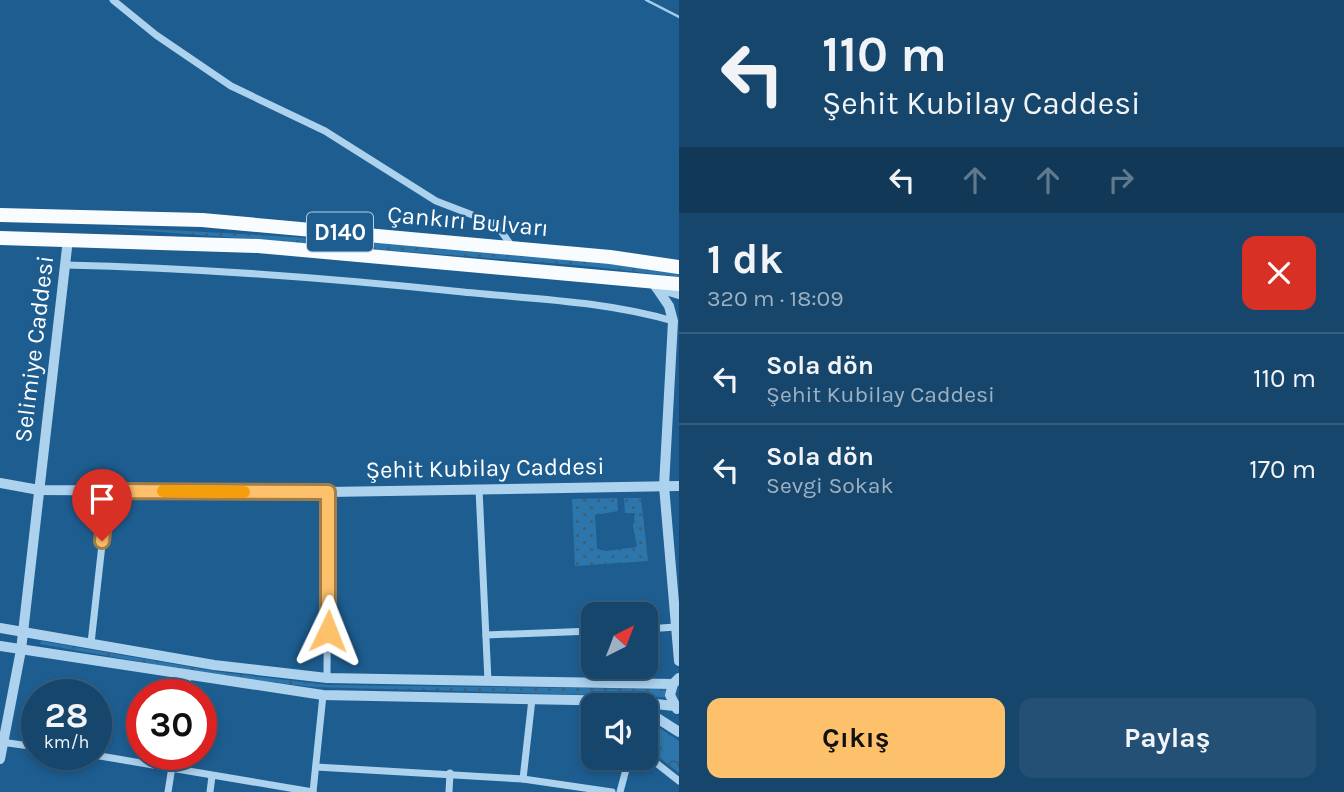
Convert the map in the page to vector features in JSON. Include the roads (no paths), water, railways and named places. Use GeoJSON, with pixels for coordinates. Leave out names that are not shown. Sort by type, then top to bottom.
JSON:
{"type":"FeatureCollection","features":[{"type":"Feature","properties":{"kind":"highway","name":"Çankırı Bulvarı"},"geometry":{"type":"LineString","coordinates":[[0,215],[202,220],[679,267]]}},
{"type":"Feature","properties":{"kind":"highway","name":"Çankırı Bulvarı"},"geometry":{"type":"LineString","coordinates":[[0,238],[258,246],[679,284]]}},
{"type":"Feature","properties":{"kind":"street"},"geometry":{"type":"LineString","coordinates":[[113,0],[156,35],[232,86],[325,131],[436,201],[496,224],[514,249]]}},
{"type":"Feature","properties":{"kind":"street","name":"Selimiye Caddesi"},"geometry":{"type":"LineString","coordinates":[[0,759],[21,650],[68,239]]}},
{"type":"Feature","properties":{"kind":"street"},"geometry":{"type":"LineString","coordinates":[[65,265],[189,267],[336,279],[607,307],[673,321]]}},
{"type":"Feature","properties":{"kind":"street","name":"Çankırı Bulvarı"},"geometry":{"type":"LineString","coordinates":[[616,277],[679,294]]}},
{"type":"Feature","properties":{"kind":"street"},"geometry":{"type":"LineString","coordinates":[[656,288],[669,306],[673,321],[664,486],[679,661]]}},
{"type":"Feature","properties":{"kind":"street"},"geometry":{"type":"LineString","coordinates":[[679,476],[679,492]]}},
{"type":"Feature","properties":{"kind":"street","name":"Şehit Kubilay Caddesi"},"geometry":{"type":"LineString","coordinates":[[0,483],[39,490],[328,492],[678,486]]}},
{"type":"Feature","properties":{"kind":"street"},"geometry":{"type":"LineString","coordinates":[[479,489],[488,681]]}},
{"type":"Feature","properties":{"kind":"street"},"geometry":{"type":"LineString","coordinates":[[91,643],[108,491]]}},
{"type":"Feature","properties":{"kind":"street"},"geometry":{"type":"LineString","coordinates":[[327,678],[328,492]]}},
{"type":"Feature","properties":{"kind":"street"},"geometry":{"type":"LineString","coordinates":[[658,628],[676,627]]}},
{"type":"Feature","properties":{"kind":"street"},"geometry":{"type":"LineString","coordinates":[[0,628],[224,667],[327,678],[676,681],[670,695],[676,708]]}},
{"type":"Feature","properties":{"kind":"street"},"geometry":{"type":"LineString","coordinates":[[486,635],[581,631]]}},
{"type":"Feature","properties":{"kind":"street"},"geometry":{"type":"LineString","coordinates":[[0,646],[188,677],[323,695],[581,701]]}},
{"type":"Feature","properties":{"kind":"street"},"geometry":{"type":"LineString","coordinates":[[188,770],[313,792],[323,695]]}},
{"type":"Feature","properties":{"kind":"street"},"geometry":{"type":"LineString","coordinates":[[523,779],[532,699]]}},
{"type":"Feature","properties":{"kind":"street"},"geometry":{"type":"LineString","coordinates":[[658,706],[676,708]]}},
{"type":"Feature","properties":{"kind":"street"},"geometry":{"type":"LineString","coordinates":[[658,719],[679,732]]}},
{"type":"Feature","properties":{"kind":"street"},"geometry":{"type":"LineString","coordinates":[[2,742],[21,745]]}},
{"type":"Feature","properties":{"kind":"street"},"geometry":{"type":"LineString","coordinates":[[658,764],[679,781]]}},
{"type":"Feature","properties":{"kind":"street"},"geometry":{"type":"LineString","coordinates":[[316,766],[523,779],[612,792]]}},
{"type":"Feature","properties":{"kind":"street"},"geometry":{"type":"LineString","coordinates":[[168,792],[171,770]]}},
{"type":"Feature","properties":{"kind":"street"},"geometry":{"type":"LineString","coordinates":[[621,792],[626,770]]}},
{"type":"Feature","properties":{"kind":"street"},"geometry":{"type":"LineString","coordinates":[[449,792],[450,773]]}},
{"type":"Feature","properties":{"kind":"street"},"geometry":{"type":"LineString","coordinates":[[210,792],[212,776]]}},
{"type":"Feature","properties":{"kind":"waterway"},"geometry":{"type":"LineString","coordinates":[[646,0],[679,17]]}}]}
